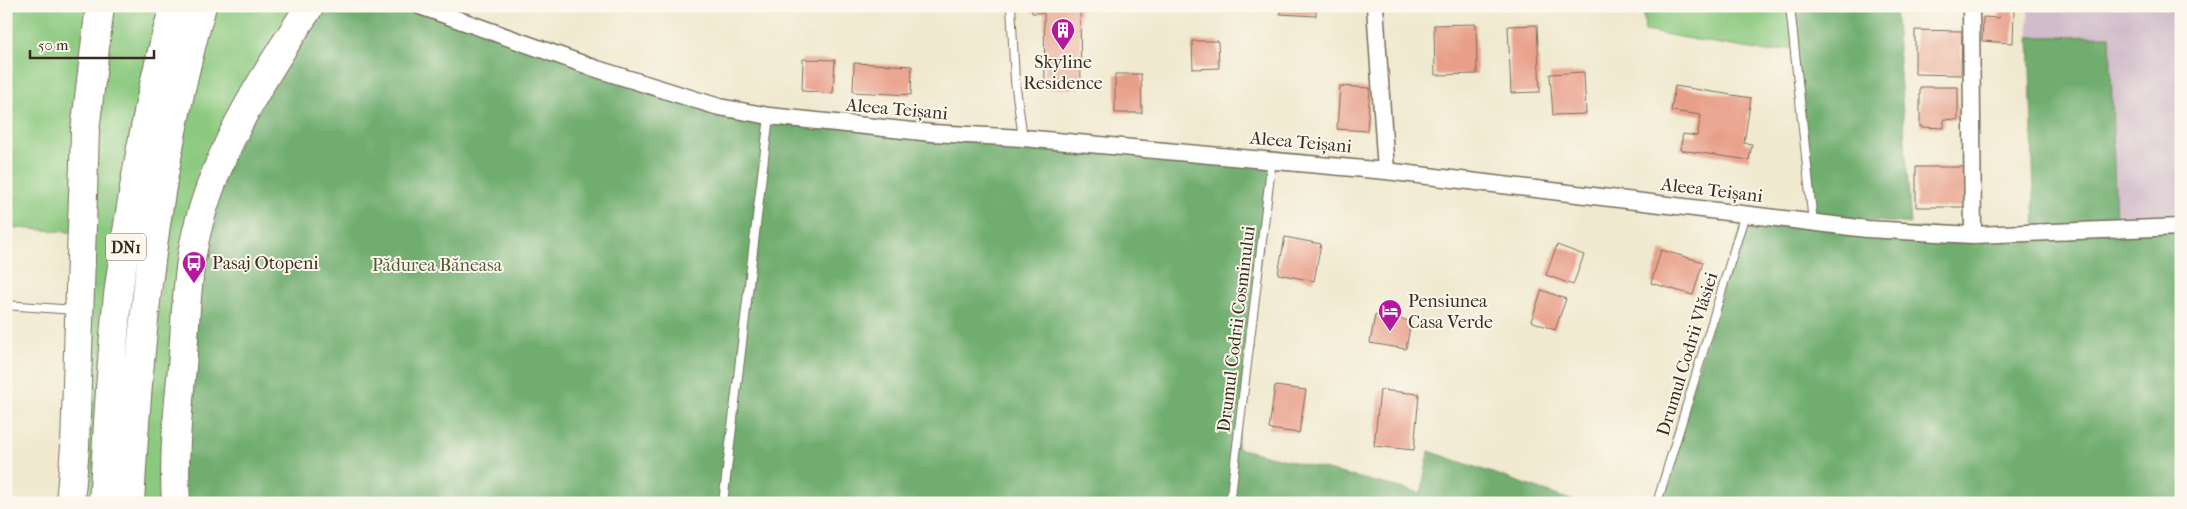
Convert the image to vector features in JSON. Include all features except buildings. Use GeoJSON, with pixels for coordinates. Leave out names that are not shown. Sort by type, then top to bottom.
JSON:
{"type":"FeatureCollection","features":[{"type":"Feature","properties":{"kind":"highway"},"geometry":{"type":"LineString","coordinates":[[70,503],[75,447],[78,310],[86,122],[100,6]]}},
{"type":"Feature","properties":{"kind":"highway","name":"DN1"},"geometry":{"type":"LineString","coordinates":[[117,497],[118,297],[136,178],[160,58],[174,6]]}},
{"type":"Feature","properties":{"kind":"highway","name":"DN1"},"geometry":{"type":"LineString","coordinates":[[117,497],[162,184],[185,66],[202,6]]}},
{"type":"Feature","properties":{"kind":"highway"},"geometry":{"type":"LineString","coordinates":[[176,503],[177,424],[190,272],[199,224],[216,175],[253,96],[310,6]]}},
{"type":"Feature","properties":{"kind":"street","name":"Aleea Teișani"},"geometry":{"type":"LineString","coordinates":[[420,6],[596,69],[719,107],[769,116],[932,133],[1023,138],[1272,159],[1867,229],[1973,235],[2181,227]]}},
{"type":"Feature","properties":{"kind":"street"},"geometry":{"type":"LineString","coordinates":[[1375,6],[1386,171]]}},
{"type":"Feature","properties":{"kind":"street"},"geometry":{"type":"LineString","coordinates":[[1971,6],[1973,235]]}},
{"type":"Feature","properties":{"kind":"lane"},"geometry":{"type":"LineString","coordinates":[[1011,6],[1015,81],[1023,138]]}},
{"type":"Feature","properties":{"kind":"lane"},"geometry":{"type":"LineString","coordinates":[[1790,6],[1813,223]]}},
{"type":"Feature","properties":{"kind":"lane"},"geometry":{"type":"LineString","coordinates":[[723,503],[769,116]]}},
{"type":"Feature","properties":{"kind":"lane","name":"Drumul Codrii Cosminului"},"geometry":{"type":"LineString","coordinates":[[1230,503],[1272,159]]}},
{"type":"Feature","properties":{"kind":"lane","name":"Drumul Codrii Vlăsiei"},"geometry":{"type":"LineString","coordinates":[[1657,503],[1745,214]]}},
{"type":"Feature","properties":{"kind":"lane"},"geometry":{"type":"LineString","coordinates":[[6,305],[78,310]]}},
{"type":"Feature","properties":{"kind":"shaded area"},"geometry":{"type":"Polygon","coordinates":[[[2028,6],[2181,6],[2181,227],[2035,234],[2028,6]]]}},
{"type":"Feature","properties":{"kind":"green space"},"geometry":{"type":"Polygon","coordinates":[[[6,6],[174,6],[159,58],[103,503],[70,503],[81,233],[6,227],[6,6]]]}},
{"type":"Feature","properties":{"kind":"green space"},"geometry":{"type":"Polygon","coordinates":[[[202,6],[310,6],[176,503],[130,503],[202,6]]]}},
{"type":"Feature","properties":{"kind":"green space","name":"Pădurea Băneasa"},"geometry":{"type":"Polygon","coordinates":[[[310,6],[420,6],[719,107],[1272,159],[1237,448],[1421,493],[1429,451],[1579,503],[176,503],[199,224],[310,6]]]}},
{"type":"Feature","properties":{"kind":"green space"},"geometry":{"type":"Polygon","coordinates":[[[1643,6],[1790,6],[1795,47],[1768,52],[1645,31],[1643,6]]]}},
{"type":"Feature","properties":{"kind":"green space"},"geometry":{"type":"Polygon","coordinates":[[[1790,6],[1895,6],[1911,224],[1812,216],[1790,6]]]}},
{"type":"Feature","properties":{"kind":"green space"},"geometry":{"type":"Polygon","coordinates":[[[2110,36],[2116,226],[2035,228],[2029,37],[2110,36]]]}},
{"type":"Feature","properties":{"kind":"green space"},"geometry":{"type":"Polygon","coordinates":[[[1745,214],[1867,229],[2181,226],[2181,503],[1657,503],[1745,214]]]}},
{"type":"Feature","properties":{"kind":"place","name":"Skyline Residence"},"geometry":{"type":"Point","coordinates":[1063,51]}},
{"type":"Feature","properties":{"kind":"place","name":"Pasaj Otopeni"},"geometry":{"type":"Point","coordinates":[194,284]}},
{"type":"Feature","properties":{"kind":"place","name":"Pensiunea Casa Verde"},"geometry":{"type":"Point","coordinates":[1390,332]}}]}
